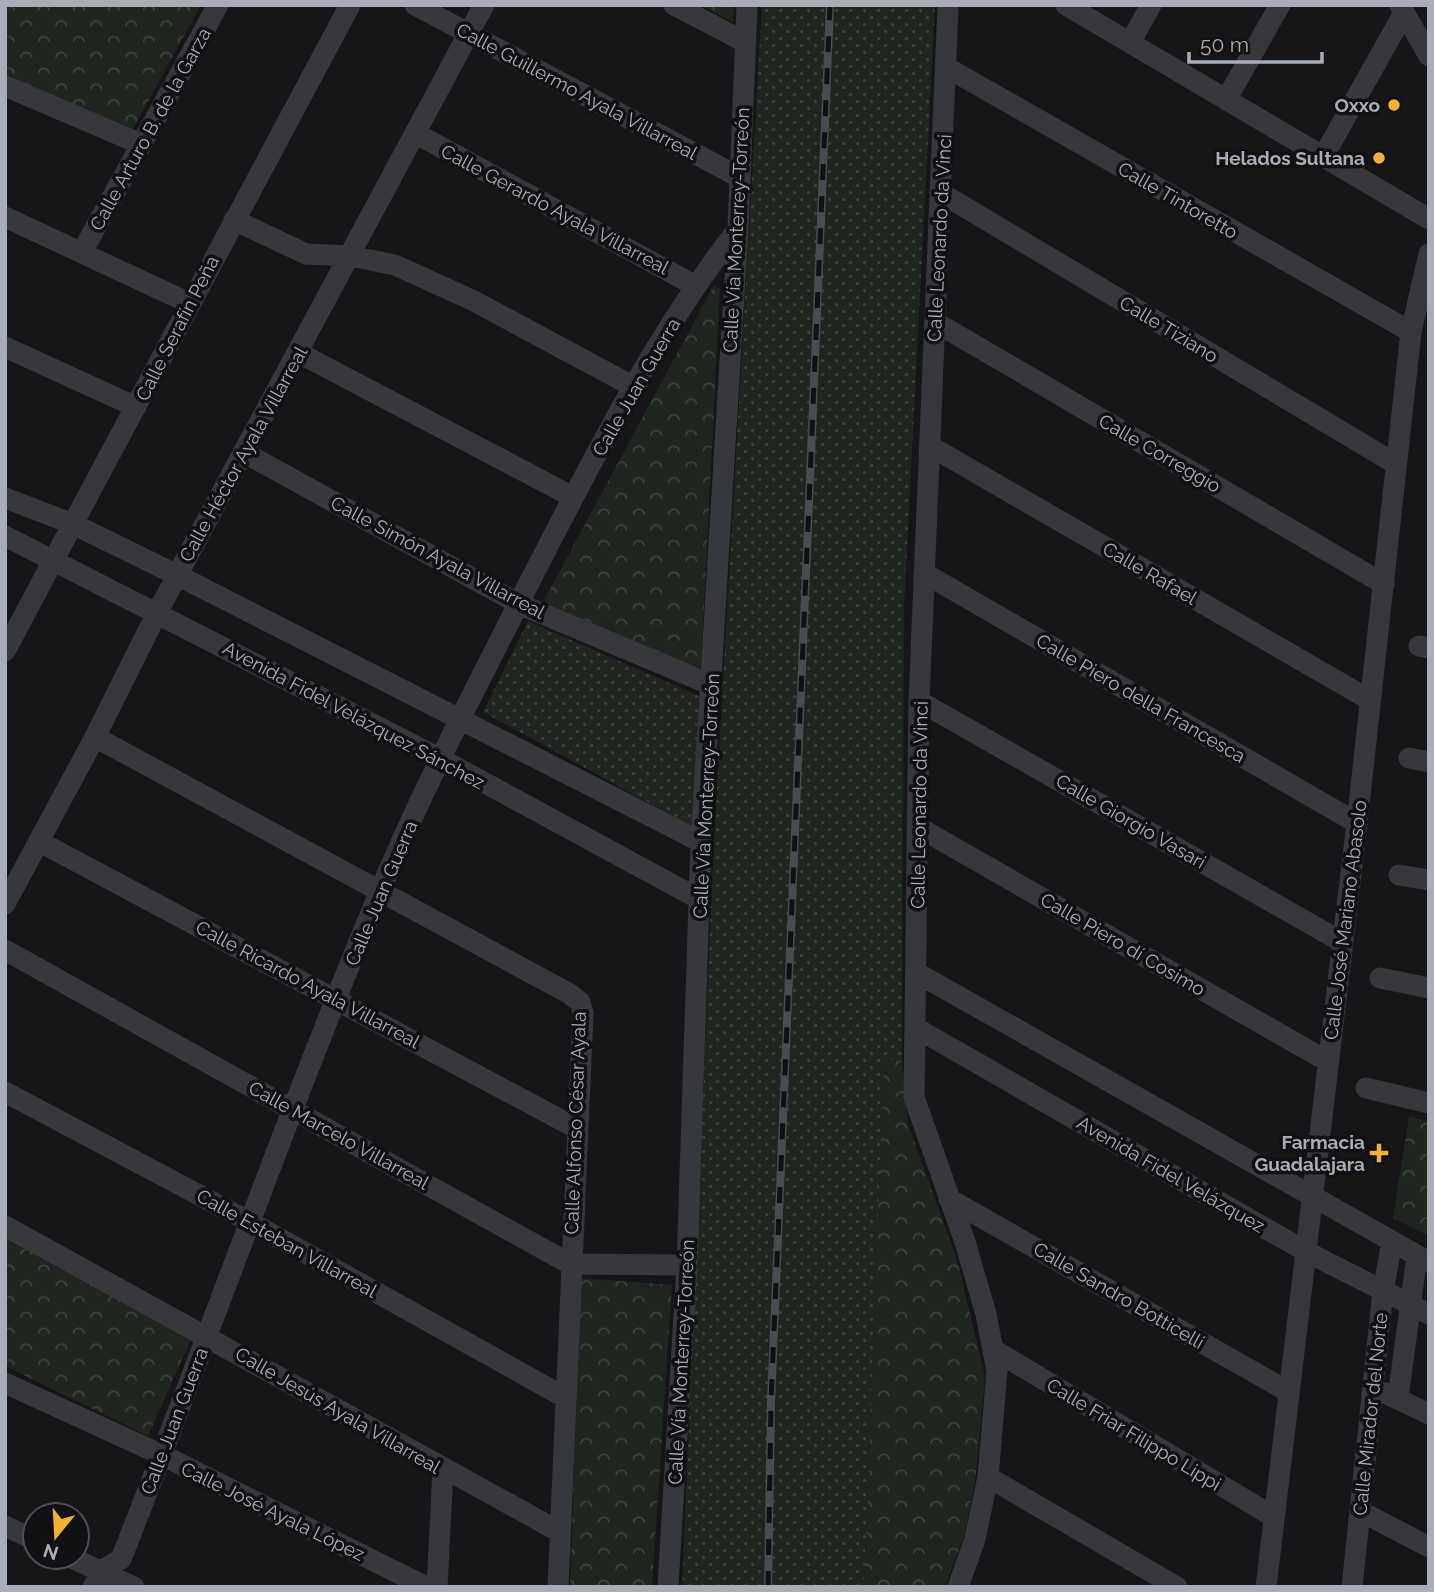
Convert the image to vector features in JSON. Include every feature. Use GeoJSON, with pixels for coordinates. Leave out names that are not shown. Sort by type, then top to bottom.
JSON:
{"type":"FeatureCollection","features":[{"type":"Feature","properties":{"kind":"street","name":"Calle Arturo B. de la Garza"},"geometry":{"type":"LineString","coordinates":[[82,252],[218,5]]}},
{"type":"Feature","properties":{"kind":"street","name":"Calle Serafín Peña"},"geometry":{"type":"LineString","coordinates":[[5,651],[350,5]]}},
{"type":"Feature","properties":{"kind":"street","name":"Calle Guillermo Ayala Villarreal"},"geometry":{"type":"LineString","coordinates":[[415,5],[739,177]]}},
{"type":"Feature","properties":{"kind":"street","name":"Calle Héctor Ayala Villarreal"},"geometry":{"type":"LineString","coordinates":[[5,904],[95,737],[177,575],[299,353],[484,5]]}},
{"type":"Feature","properties":{"kind":"street"},"geometry":{"type":"LineString","coordinates":[[674,5],[745,42]]}},
{"type":"Feature","properties":{"kind":"street","name":"Calle Vía Monterrey-Torreón"},"geometry":{"type":"LineString","coordinates":[[668,1587],[687,1265],[701,842],[738,229],[747,5]]}},
{"type":"Feature","properties":{"kind":"street","name":"Calle Leonardo da Vinci"},"geometry":{"type":"LineString","coordinates":[[948,5],[919,701],[914,1097],[975,1275],[994,1350],[997,1394],[988,1477],[975,1539],[958,1587]]}},
{"type":"Feature","properties":{"kind":"street"},"geometry":{"type":"LineString","coordinates":[[1066,5],[1429,219]]}},
{"type":"Feature","properties":{"kind":"street"},"geometry":{"type":"LineString","coordinates":[[1130,43],[1151,5]]}},
{"type":"Feature","properties":{"kind":"street"},"geometry":{"type":"LineString","coordinates":[[1226,100],[1280,5]]}},
{"type":"Feature","properties":{"kind":"street"},"geometry":{"type":"LineString","coordinates":[[1323,157],[1402,9]]}},
{"type":"Feature","properties":{"kind":"street"},"geometry":{"type":"LineString","coordinates":[[1402,9],[1429,56]]}},
{"type":"Feature","properties":{"kind":"street","name":"Calle Tintoretto"},"geometry":{"type":"LineString","coordinates":[[946,67],[1411,332]]}},
{"type":"Feature","properties":{"kind":"street"},"geometry":{"type":"LineString","coordinates":[[5,86],[141,144]]}},
{"type":"Feature","properties":{"kind":"street","name":"Calle Gerardo Ayala Villarreal"},"geometry":{"type":"LineString","coordinates":[[415,133],[694,285]]}},
{"type":"Feature","properties":{"kind":"street","name":"Calle Tiziano"},"geometry":{"type":"LineString","coordinates":[[941,193],[1396,464]]}},
{"type":"Feature","properties":{"kind":"street"},"geometry":{"type":"LineString","coordinates":[[5,217],[189,303]]}},
{"type":"Feature","properties":{"kind":"street"},"geometry":{"type":"LineString","coordinates":[[234,220],[306,254],[351,256],[395,265],[441,285],[634,387]]}},
{"type":"Feature","properties":{"kind":"street","name":"Calle Juan Guerra"},"geometry":{"type":"LineString","coordinates":[[97,1579],[121,1559],[291,1109],[380,890],[439,758],[573,497],[634,387],[694,285],[738,229]]}},
{"type":"Feature","properties":{"kind":"street","name":"Calle José Mariano Abasolo"},"geometry":{"type":"LineString","coordinates":[[1265,1587],[1357,823],[1411,332],[1429,254]]}},
{"type":"Feature","properties":{"kind":"street","name":"Calle Correggio"},"geometry":{"type":"LineString","coordinates":[[935,322],[1384,584]]}},
{"type":"Feature","properties":{"kind":"street"},"geometry":{"type":"LineString","coordinates":[[5,347],[136,407]]}},
{"type":"Feature","properties":{"kind":"street"},"geometry":{"type":"LineString","coordinates":[[299,353],[573,497]]}},
{"type":"Feature","properties":{"kind":"street","name":"Calle Rafael"},"geometry":{"type":"LineString","coordinates":[[930,446],[1370,699]]}},
{"type":"Feature","properties":{"kind":"street","name":"Calle Simón Ayala Villarreal"},"geometry":{"type":"LineString","coordinates":[[245,453],[519,604],[712,685]]}},
{"type":"Feature","properties":{"kind":"street"},"geometry":{"type":"LineString","coordinates":[[5,498],[73,524],[177,575],[701,842]]}},
{"type":"Feature","properties":{"kind":"street","name":"Avenida Fidel Velázquez Sánchez"},"geometry":{"type":"LineString","coordinates":[[5,536],[439,758],[699,899]]}},
{"type":"Feature","properties":{"kind":"street","name":"Calle Piero della Francesca"},"geometry":{"type":"LineString","coordinates":[[924,573],[1357,823]]}},
{"type":"Feature","properties":{"kind":"street","name":"Calle Giorgio Vasari"},"geometry":{"type":"LineString","coordinates":[[919,701],[1342,942]]}},
{"type":"Feature","properties":{"kind":"street","name":"Calle Alfonso César Ayala"},"geometry":{"type":"LineString","coordinates":[[95,737],[380,890],[580,1002],[583,1013],[558,1587]]}},
{"type":"Feature","properties":{"kind":"street","name":"Calle Piero dí Cosimo"},"geometry":{"type":"LineString","coordinates":[[918,827],[1327,1061]]}},
{"type":"Feature","properties":{"kind":"street","name":"Calle Ricardo Ayala Villarreal"},"geometry":{"type":"LineString","coordinates":[[40,842],[337,998],[576,1128]]}},
{"type":"Feature","properties":{"kind":"street"},"geometry":{"type":"LineString","coordinates":[[1399,875],[1429,880]]}},
{"type":"Feature","properties":{"kind":"street","name":"Calle Marcelo Villarreal"},"geometry":{"type":"LineString","coordinates":[[5,950],[570,1264],[687,1265]]}},
{"type":"Feature","properties":{"kind":"street"},"geometry":{"type":"LineString","coordinates":[[917,973],[1423,1259]]}},
{"type":"Feature","properties":{"kind":"street"},"geometry":{"type":"LineString","coordinates":[[1380,978],[1429,988]]}},
{"type":"Feature","properties":{"kind":"street","name":"Avenida Fidel Velázquez"},"geometry":{"type":"LineString","coordinates":[[916,1028],[1305,1251],[1419,1309]]}},
{"type":"Feature","properties":{"kind":"street"},"geometry":{"type":"LineString","coordinates":[[1366,1088],[1429,1103]]}},
{"type":"Feature","properties":{"kind":"street","name":"Calle Esteban Villarreal"},"geometry":{"type":"LineString","coordinates":[[5,1093],[250,1222],[566,1398]]}},
{"type":"Feature","properties":{"kind":"street","name":"Calle Sandro Botticelli"},"geometry":{"type":"LineString","coordinates":[[949,1199],[1289,1392]]}},
{"type":"Feature","properties":{"kind":"street","name":"Calle Jesús Ayala Villarreal"},"geometry":{"type":"LineString","coordinates":[[5,1226],[207,1335],[443,1470],[560,1532]]}},
{"type":"Feature","properties":{"kind":"street","name":"Calle Mirador del Norte"},"geometry":{"type":"LineString","coordinates":[[1352,1587],[1383,1291],[1392,1242]]}},
{"type":"Feature","properties":{"kind":"street","name":"Calle Mirador del Norte"},"geometry":{"type":"LineString","coordinates":[[1398,1398],[1419,1309],[1423,1259]]}},
{"type":"Feature","properties":{"kind":"street","name":"Calle Friar Filippo Lippi"},"geometry":{"type":"LineString","coordinates":[[994,1350],[1274,1517]]}},
{"type":"Feature","properties":{"kind":"street","name":"Calle José Ayala López"},"geometry":{"type":"LineString","coordinates":[[5,1383],[162,1455],[426,1587]]}},
{"type":"Feature","properties":{"kind":"street"},"geometry":{"type":"LineString","coordinates":[[1373,1388],[1429,1413]]}},
{"type":"Feature","properties":{"kind":"street"},"geometry":{"type":"LineString","coordinates":[[437,1587],[443,1470]]}},
{"type":"Feature","properties":{"kind":"street"},"geometry":{"type":"LineString","coordinates":[[988,1477],[1177,1587]]}},
{"type":"Feature","properties":{"kind":"street"},"geometry":{"type":"LineString","coordinates":[[1360,1511],[1429,1547]]}},
{"type":"Feature","properties":{"kind":"street"},"geometry":{"type":"LineString","coordinates":[[5,1526],[21,1533]]}},
{"type":"Feature","properties":{"kind":"street"},"geometry":{"type":"LineString","coordinates":[[97,1579],[134,1587]]}},
{"type":"Feature","properties":{"kind":"green space"},"geometry":{"type":"Polygon","coordinates":[[[5,5],[201,5],[133,129],[5,75],[5,5]]]}},
{"type":"Feature","properties":{"kind":"green space"},"geometry":{"type":"Polygon","coordinates":[[[700,5],[734,5],[733,22],[700,5]]]}},
{"type":"Feature","properties":{"kind":"green space"},"geometry":{"type":"Polygon","coordinates":[[[762,5],[935,5],[904,606],[902,1061],[884,1060],[864,1587],[682,1587],[714,837],[762,5]]]}},
{"type":"Feature","properties":{"kind":"green space"},"geometry":{"type":"Polygon","coordinates":[[[714,285],[720,288],[701,666],[694,669],[546,605],[544,600],[714,285]]]}},
{"type":"Feature","properties":{"kind":"green space"},"geometry":{"type":"Polygon","coordinates":[[[528,621],[699,696],[693,827],[483,712],[528,621]]]}},
{"type":"Feature","properties":{"kind":"green space"},"geometry":{"type":"Polygon","coordinates":[[[884,1059],[902,1061],[908,1124],[958,1263],[985,1377],[975,1482],[965,1533],[945,1587],[864,1587],[884,1059]]]}},
{"type":"Feature","properties":{"kind":"green space"},"geometry":{"type":"Polygon","coordinates":[[[1409,1117],[1429,1121],[1429,1236],[1393,1218],[1409,1117]]]}},
{"type":"Feature","properties":{"kind":"green space"},"geometry":{"type":"Polygon","coordinates":[[[5,1235],[191,1339],[148,1436],[5,1366],[5,1235]]]}},
{"type":"Feature","properties":{"kind":"green space"},"geometry":{"type":"Polygon","coordinates":[[[581,1278],[672,1285],[652,1587],[570,1587],[581,1278]]]}},
{"type":"Feature","properties":{"kind":"railway"},"geometry":{"type":"LineString","coordinates":[[768,1587],[771,1402],[830,5]]}},
{"type":"Feature","properties":{"kind":"place","name":"Oxxo"},"geometry":{"type":"Point","coordinates":[1394,105]}},
{"type":"Feature","properties":{"kind":"place","name":"Helados Sultana"},"geometry":{"type":"Point","coordinates":[1379,158]}},
{"type":"Feature","properties":{"kind":"place","name":"Farmacia Guadalajara"},"geometry":{"type":"Point","coordinates":[1379,1153]}}]}
